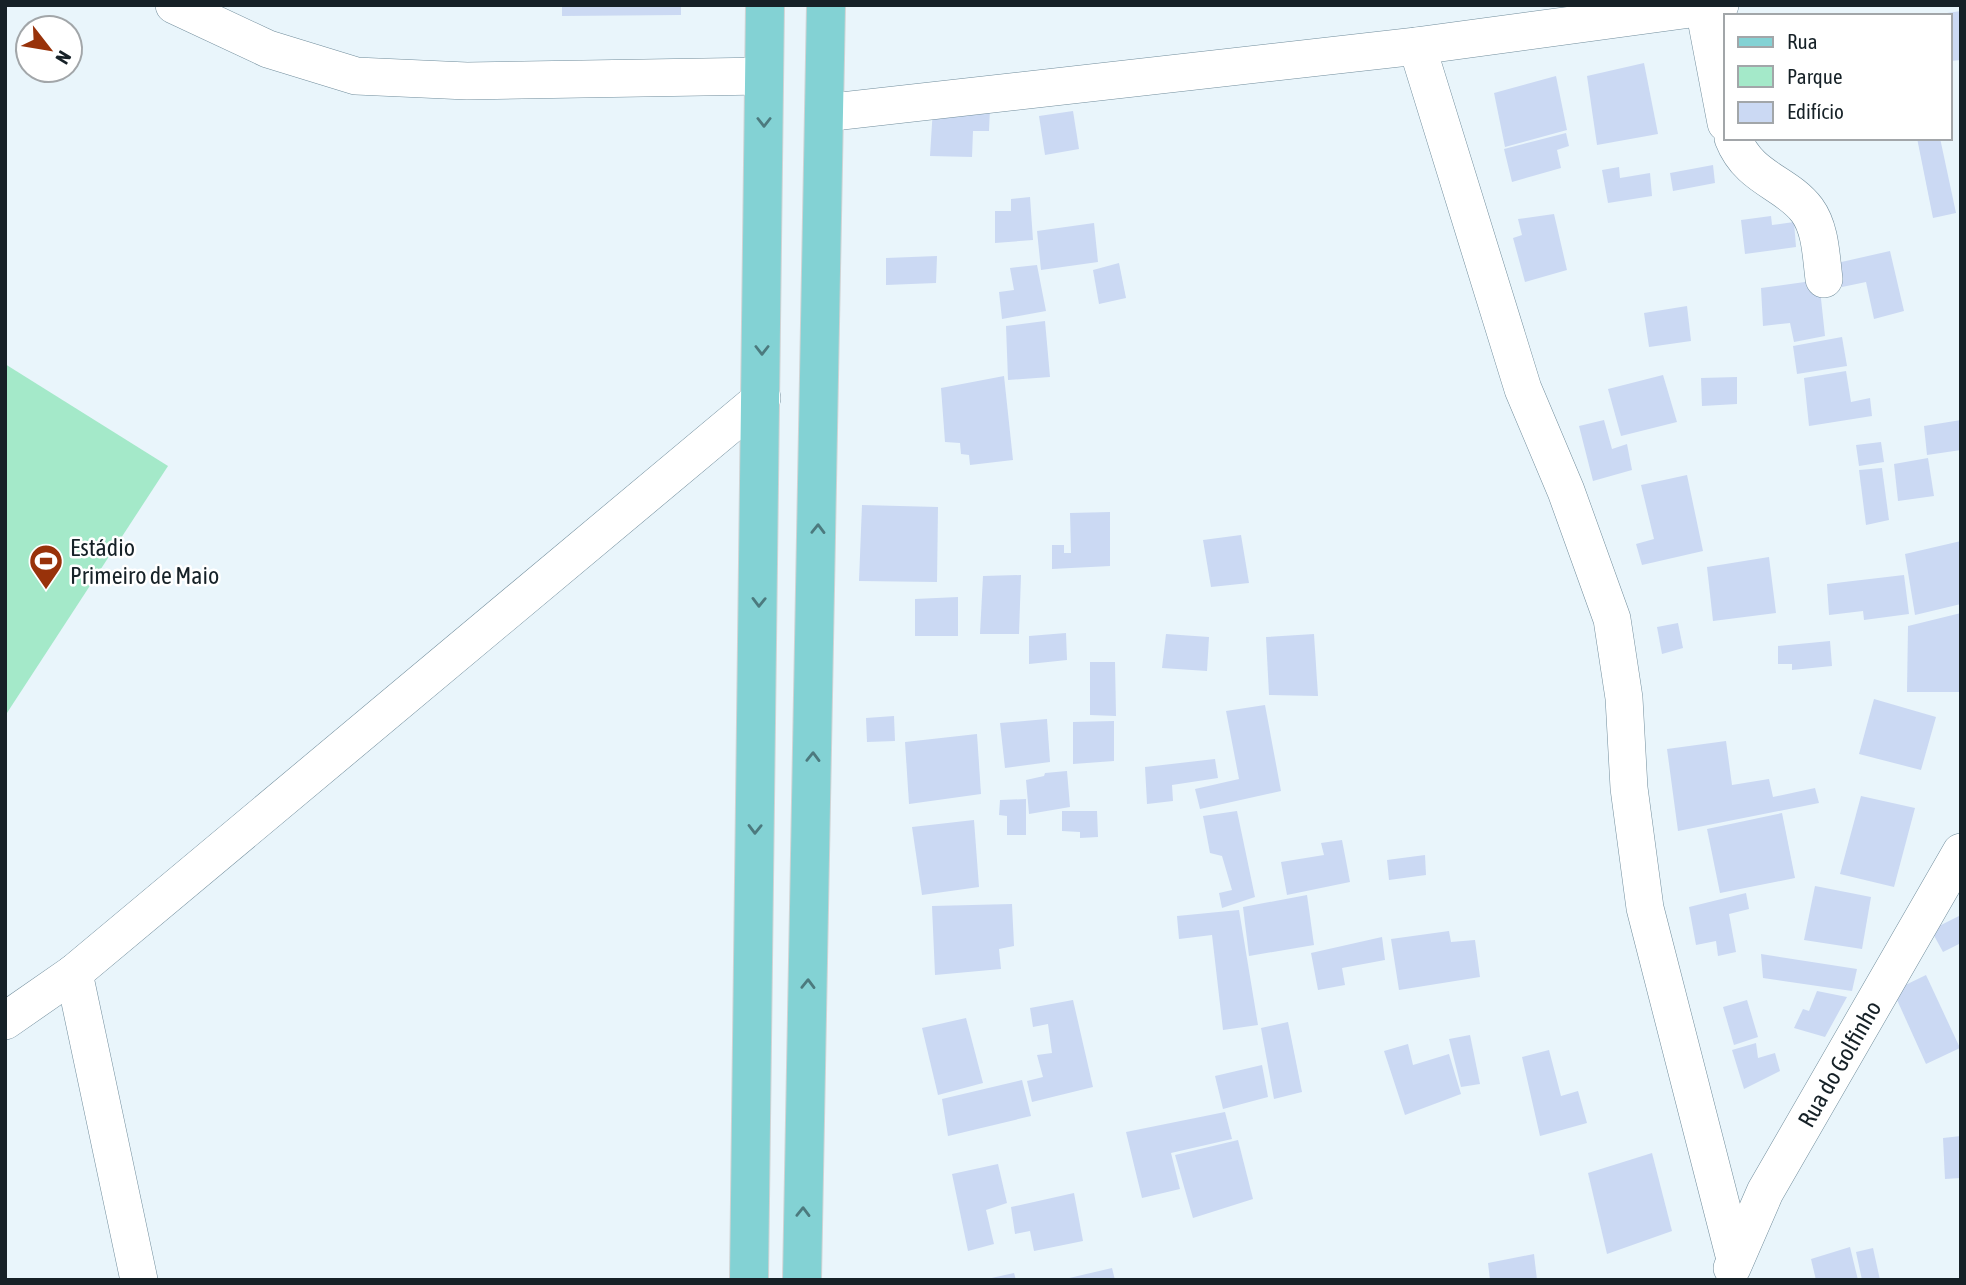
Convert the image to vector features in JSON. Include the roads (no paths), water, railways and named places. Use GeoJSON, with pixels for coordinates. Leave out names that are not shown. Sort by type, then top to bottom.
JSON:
{"type":"FeatureCollection","features":[{"type":"Feature","properties":{"kind":"main road"},"geometry":{"type":"LineString","coordinates":[[748,1280],[762,398],[765,5]]}},
{"type":"Feature","properties":{"kind":"main road"},"geometry":{"type":"LineString","coordinates":[[802,1280],[827,5]]}},
{"type":"Feature","properties":{"kind":"street"},"geometry":{"type":"LineString","coordinates":[[174,5],[268,49],[356,76],[467,81],[764,76]]}},
{"type":"Feature","properties":{"kind":"street"},"geometry":{"type":"LineString","coordinates":[[824,113],[1417,46],[1712,7],[1724,106]]}},
{"type":"Feature","properties":{"kind":"street"},"geometry":{"type":"LineString","coordinates":[[1417,46],[1523,389],[1566,491],[1612,619],[1624,698],[1629,788],[1645,908],[1732,1269]]}},
{"type":"Feature","properties":{"kind":"street"},"geometry":{"type":"LineString","coordinates":[[1733,140],[1738,152],[1761,175],[1806,209],[1817,228],[1824,279]]}},
{"type":"Feature","properties":{"kind":"street"},"geometry":{"type":"LineString","coordinates":[[5,1021],[74,973],[762,398]]}},
{"type":"Feature","properties":{"kind":"street","name":"Rua do Golfinho"},"geometry":{"type":"LineString","coordinates":[[1732,1269],[1765,1192],[1961,852]]}},
{"type":"Feature","properties":{"kind":"street"},"geometry":{"type":"LineString","coordinates":[[74,973],[139,1280]]}},
{"type":"Feature","properties":{"kind":"place","name":"Estádio Primeiro de Maio"},"geometry":{"type":"Point","coordinates":[46,591]}}]}
